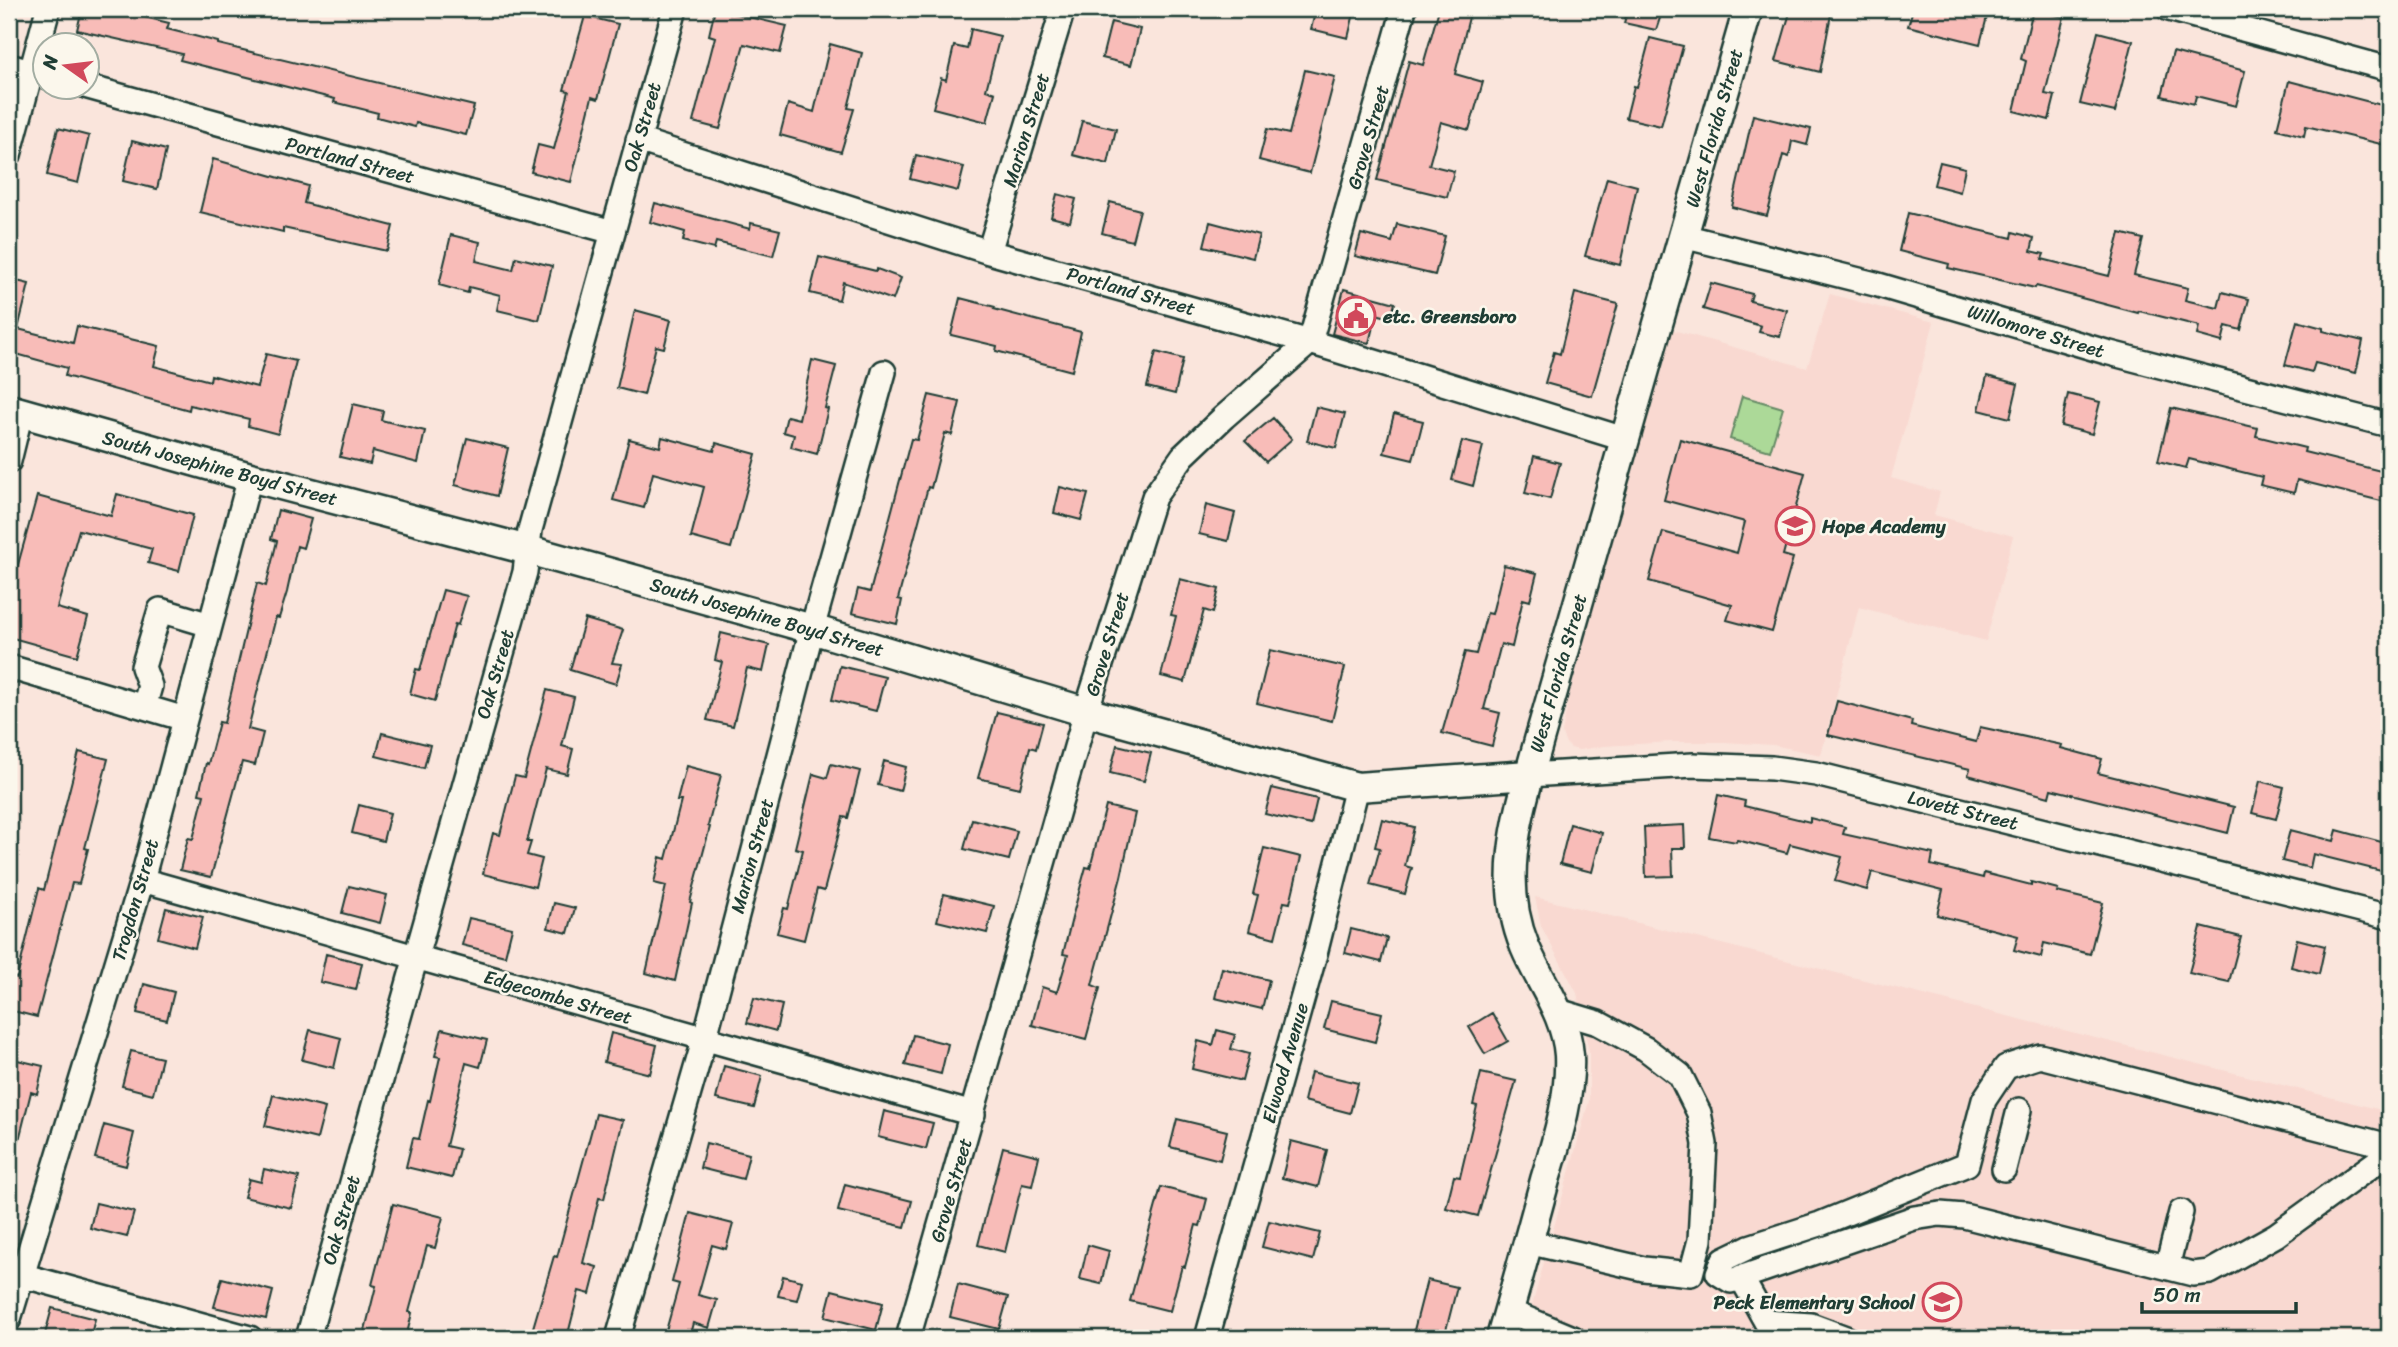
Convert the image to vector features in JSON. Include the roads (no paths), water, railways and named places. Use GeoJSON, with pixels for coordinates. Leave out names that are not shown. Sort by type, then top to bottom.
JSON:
{"type":"FeatureCollection","features":[{"type":"Feature","properties":{"kind":"main road","name":"West Florida Street"},"geometry":{"type":"LineString","coordinates":[[1505,1325],[1562,1119],[1569,1074],[1568,1051],[1558,1011],[1526,948],[1513,912],[1510,876],[1512,848],[1529,775],[1748,9]]}},
{"type":"Feature","properties":{"kind":"main road","name":"South Josephine Boyd Street"},"geometry":{"type":"LineString","coordinates":[[15,411],[812,629],[1086,712],[1357,787],[1529,775]]}},
{"type":"Feature","properties":{"kind":"street"},"geometry":{"type":"LineString","coordinates":[[45,32],[48,9]]}},
{"type":"Feature","properties":{"kind":"street","name":"Oak Street"},"geometry":{"type":"LineString","coordinates":[[309,1338],[525,572],[530,530],[675,9]]}},
{"type":"Feature","properties":{"kind":"street","name":"Marion Street"},"geometry":{"type":"LineString","coordinates":[[989,251],[1063,9]]}},
{"type":"Feature","properties":{"kind":"street","name":"Grove Street"},"geometry":{"type":"LineString","coordinates":[[908,1338],[1086,712],[1154,496],[1183,456],[1310,342],[1404,9]]}},
{"type":"Feature","properties":{"kind":"street"},"geometry":{"type":"LineString","coordinates":[[2169,9],[2389,69]]}},
{"type":"Feature","properties":{"kind":"street"},"geometry":{"type":"LineString","coordinates":[[9,65],[32,72]]}},
{"type":"Feature","properties":{"kind":"street","name":"Portland Street"},"geometry":{"type":"LineString","coordinates":[[102,92],[613,232]]}},
{"type":"Feature","properties":{"kind":"street"},"geometry":{"type":"LineString","coordinates":[[9,155],[32,93]]}},
{"type":"Feature","properties":{"kind":"street","name":"Portland Street"},"geometry":{"type":"LineString","coordinates":[[638,140],[989,251],[1310,342],[1624,439]]}},
{"type":"Feature","properties":{"kind":"street","name":"Willomore Street"},"geometry":{"type":"LineString","coordinates":[[1683,236],[1875,284],[2106,352],[2389,425]]}},
{"type":"Feature","properties":{"kind":"street","name":"Marion Street"},"geometry":{"type":"LineString","coordinates":[[618,1338],[704,1041],[812,629],[884,372]]}},
{"type":"Feature","properties":{"kind":"street"},"geometry":{"type":"LineString","coordinates":[[9,461],[15,411]]}},
{"type":"Feature","properties":{"kind":"street","name":"Trogdon Street"},"geometry":{"type":"LineString","coordinates":[[9,1320],[142,880],[250,477]]}},
{"type":"Feature","properties":{"kind":"street"},"geometry":{"type":"LineString","coordinates":[[144,706],[150,686],[143,667],[160,610],[210,625]]}},
{"type":"Feature","properties":{"kind":"street"},"geometry":{"type":"LineString","coordinates":[[9,667],[185,719]]}},
{"type":"Feature","properties":{"kind":"street","name":"Lovett Street"},"geometry":{"type":"LineString","coordinates":[[1529,775],[1693,765],[1772,768],[1816,774],[2389,917]]}},
{"type":"Feature","properties":{"kind":"street","name":"Elwood Avenue"},"geometry":{"type":"LineString","coordinates":[[1207,1338],[1315,954],[1357,787]]}},
{"type":"Feature","properties":{"kind":"street","name":"Edgecombe Street"},"geometry":{"type":"LineString","coordinates":[[142,880],[415,955],[704,1041],[973,1114]]}},
{"type":"Feature","properties":{"kind":"street"},"geometry":{"type":"LineString","coordinates":[[1558,1011],[1598,1023],[1646,1049],[1681,1075],[1699,1113],[1705,1143],[1700,1240],[1691,1274]]}},
{"type":"Feature","properties":{"kind":"street"},"geometry":{"type":"LineString","coordinates":[[1718,1273],[1724,1259],[1749,1247],[1820,1224],[1967,1164],[1984,1100],[1991,1089],[2006,1067],[2040,1056],[2389,1146]]}},
{"type":"Feature","properties":{"kind":"street"},"geometry":{"type":"LineString","coordinates":[[2004,1169],[2019,1110]]}},
{"type":"Feature","properties":{"kind":"street"},"geometry":{"type":"LineString","coordinates":[[1528,1242],[1644,1269],[1691,1274],[1718,1273],[1731,1281],[1914,1218],[1940,1214],[1964,1216],[2193,1273],[2210,1272],[2276,1235],[2389,1153]]}},
{"type":"Feature","properties":{"kind":"street"},"geometry":{"type":"LineString","coordinates":[[2167,1267],[2181,1212]]}},
{"type":"Feature","properties":{"kind":"street"},"geometry":{"type":"LineString","coordinates":[[21,1275],[250,1338]]}},
{"type":"Feature","properties":{"kind":"street"},"geometry":{"type":"LineString","coordinates":[[1741,1277],[1766,1322],[1811,1325],[1846,1338]]}},
{"type":"Feature","properties":{"kind":"street"},"geometry":{"type":"LineString","coordinates":[[1505,1325],[1573,1338]]}},
{"type":"Feature","properties":{"kind":"place","name":"etc. Greensboro"},"geometry":{"type":"Point","coordinates":[1356,316]}},
{"type":"Feature","properties":{"kind":"place","name":"Hope Academy"},"geometry":{"type":"Point","coordinates":[1795,526]}},
{"type":"Feature","properties":{"kind":"place","name":"Peck Elementary School"},"geometry":{"type":"Point","coordinates":[1942,1302]}}]}
